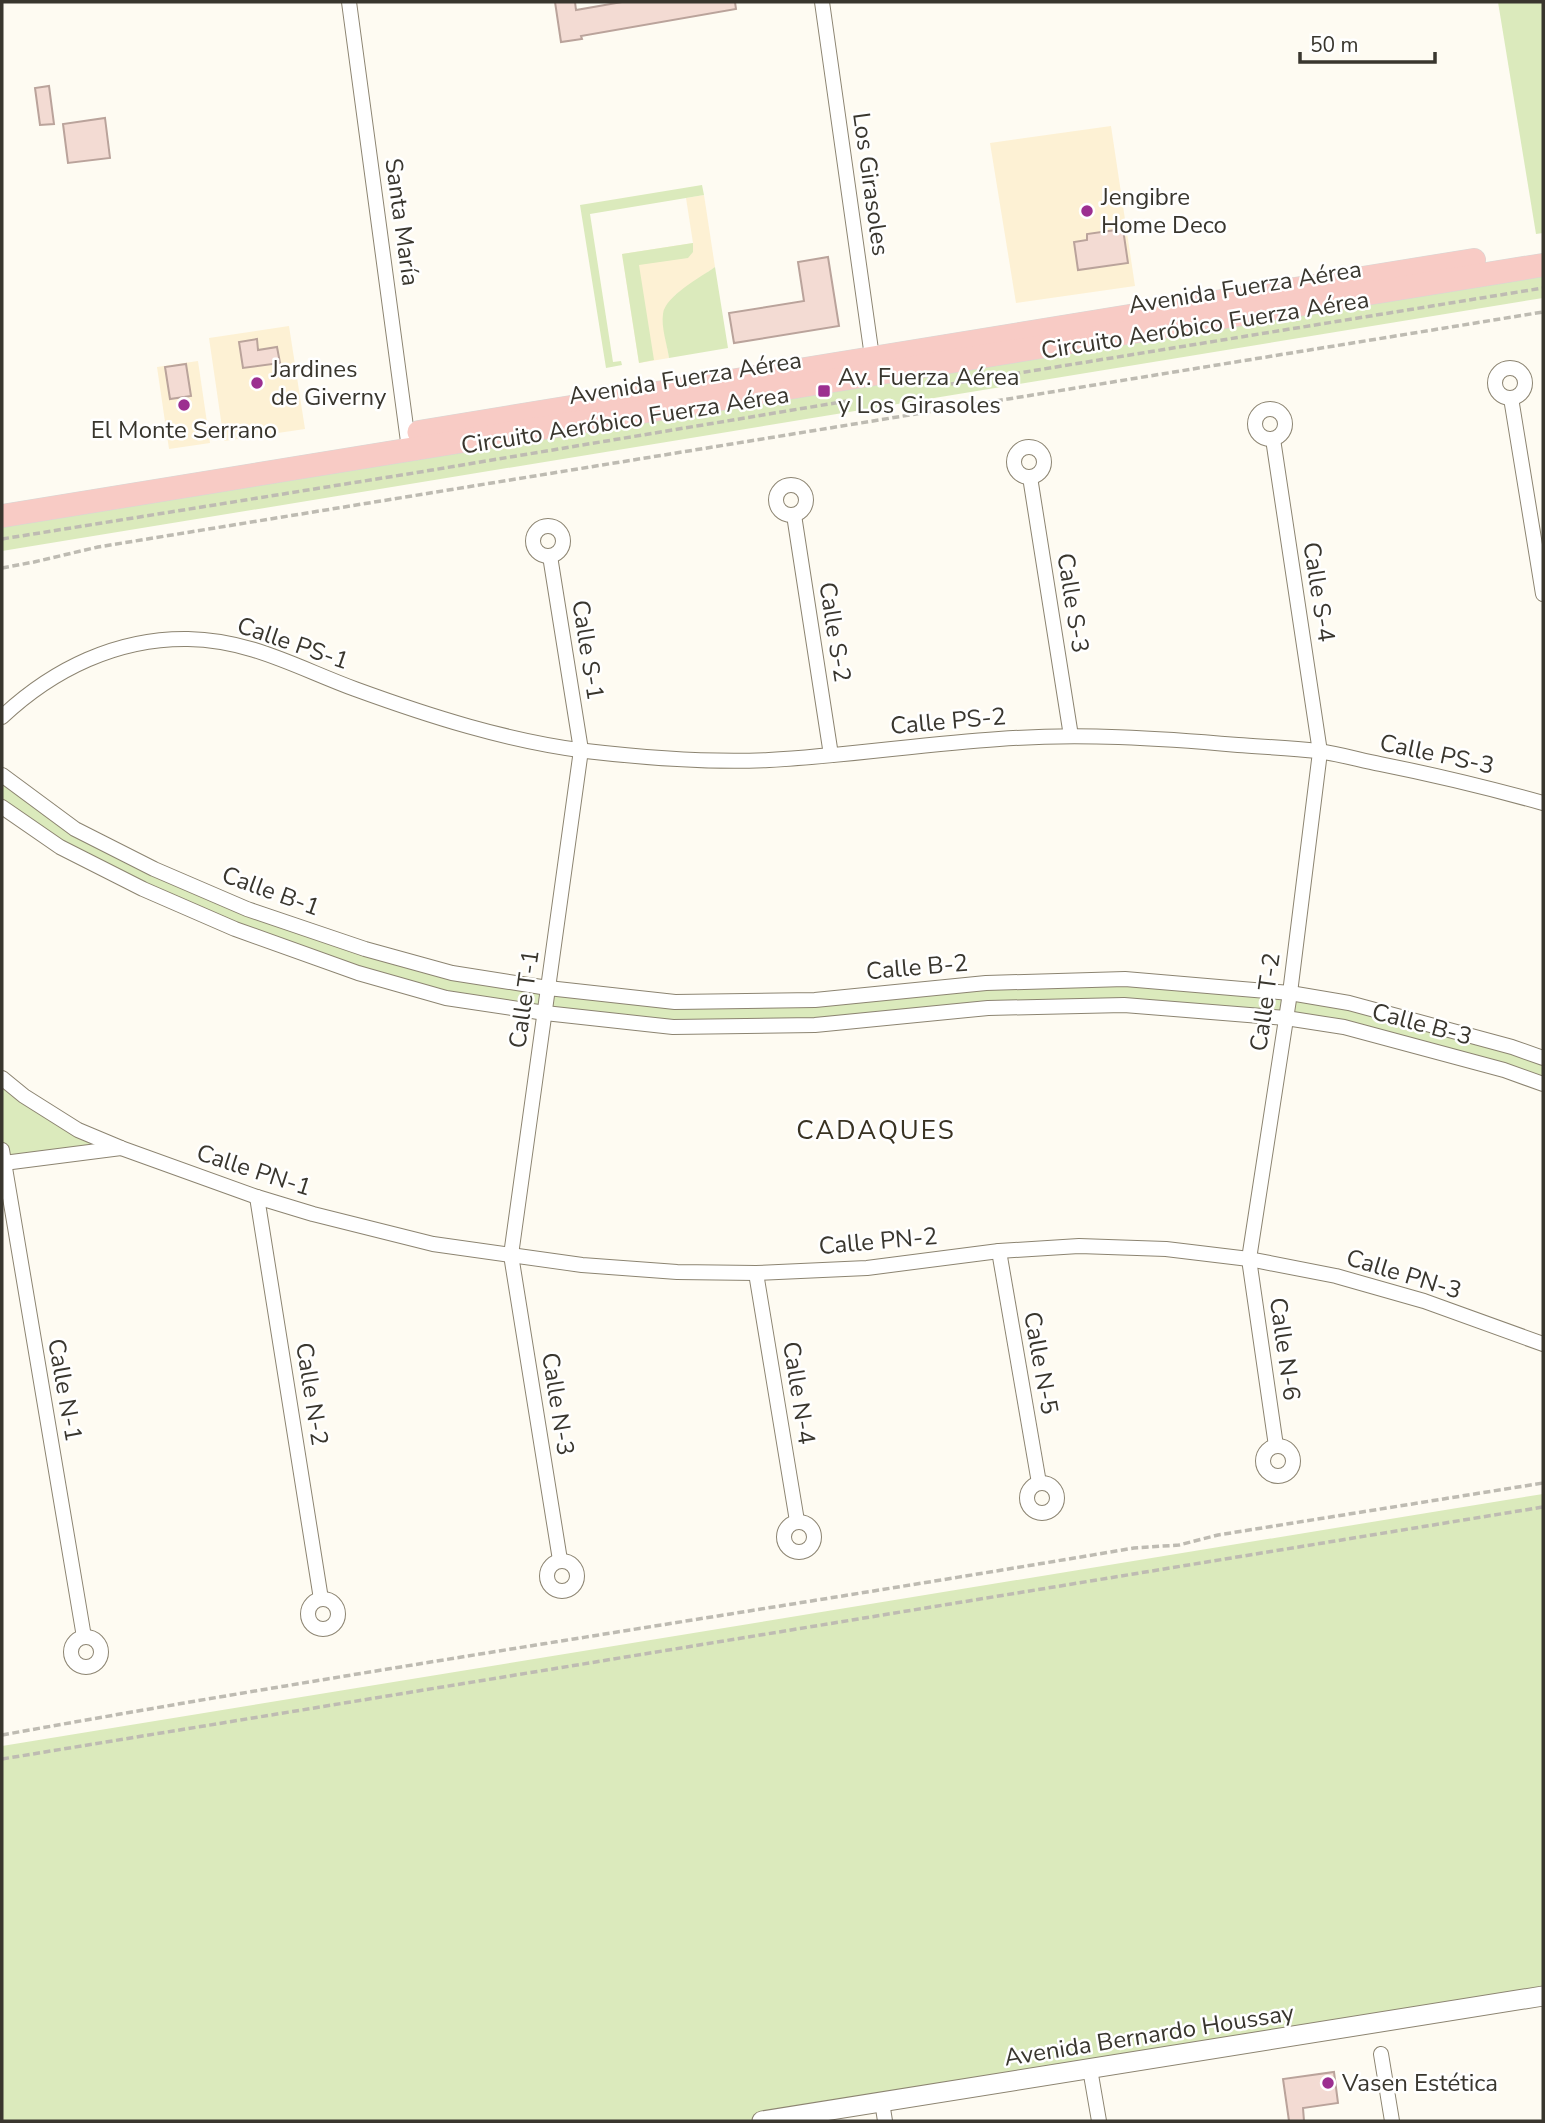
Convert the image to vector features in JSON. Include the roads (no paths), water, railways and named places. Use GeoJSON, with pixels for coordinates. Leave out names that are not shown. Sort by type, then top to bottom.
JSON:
{"type":"FeatureCollection","features":[{"type":"Feature","properties":{"kind":"main road","name":"Avenida Fuerza Aérea"},"geometry":{"type":"LineString","coordinates":[[2,516],[408,442],[874,365],[1543,249]]}},
{"type":"Feature","properties":{"kind":"main road","name":"Avenida Fuerza Aérea"},"geometry":{"type":"LineString","coordinates":[[874,365],[1543,265]]}},
{"type":"Feature","properties":{"kind":"main road","name":"Avenida Fuerza Aérea"},"geometry":{"type":"LineString","coordinates":[[2,500],[408,442]]}},
{"type":"Feature","properties":{"kind":"main road","name":"Avenida Bernardo Houssay"},"geometry":{"type":"LineString","coordinates":[[762,2121],[883,2112],[1090,2069],[1543,1996]]}},
{"type":"Feature","properties":{"kind":"street","name":"Santa María"},"geometry":{"type":"LineString","coordinates":[[349,2],[408,442]]}},
{"type":"Feature","properties":{"kind":"street","name":"Los Girasoles"},"geometry":{"type":"LineString","coordinates":[[822,2],[874,365]]}},
{"type":"Feature","properties":{"kind":"street"},"geometry":{"type":"LineString","coordinates":[[1511,398],[1543,594]]}},
{"type":"Feature","properties":{"kind":"street","name":"Calle S-4"},"geometry":{"type":"LineString","coordinates":[[1273,439],[1320,752]]}},
{"type":"Feature","properties":{"kind":"street","name":"Calle S-3"},"geometry":{"type":"LineString","coordinates":[[1030,477],[1071,736]]}},
{"type":"Feature","properties":{"kind":"street","name":"Calle S-2"},"geometry":{"type":"LineString","coordinates":[[794,515],[831,755]]}},
{"type":"Feature","properties":{"kind":"street","name":"Calle S-1"},"geometry":{"type":"LineString","coordinates":[[550,556],[581,750]]}},
{"type":"Feature","properties":{"kind":"street","name":"Calle PS-1"},"geometry":{"type":"LineString","coordinates":[[2,717],[35,688],[101,653],[139,643],[188,639],[237,644],[290,661],[423,713],[503,735],[581,750]]}},
{"type":"Feature","properties":{"kind":"street","name":"Calle PS-2"},"geometry":{"type":"LineString","coordinates":[[581,750],[671,759],[766,760],[999,738],[1071,736],[1150,737],[1320,752]]}},
{"type":"Feature","properties":{"kind":"street","name":"Calle T-1"},"geometry":{"type":"LineString","coordinates":[[511,1255],[581,750]]}},
{"type":"Feature","properties":{"kind":"street","name":"Calle PS-3"},"geometry":{"type":"LineString","coordinates":[[1320,752],[1467,782],[1543,803]]}},
{"type":"Feature","properties":{"kind":"street","name":"Calle T-2"},"geometry":{"type":"LineString","coordinates":[[1249,1259],[1290,993],[1320,752]]}},
{"type":"Feature","properties":{"kind":"street","name":"Calle B-1"},"geometry":{"type":"LineString","coordinates":[[2,775],[75,828],[153,869],[247,909],[365,949],[452,973],[548,988]]}},
{"type":"Feature","properties":{"kind":"street","name":"Calle B-1"},"geometry":{"type":"LineString","coordinates":[[2,807],[60,847],[144,890],[235,929],[358,973],[446,998],[545,1013]]}},
{"type":"Feature","properties":{"kind":"street"},"geometry":{"type":"LineString","coordinates":[[235,929],[247,909]]}},
{"type":"Feature","properties":{"kind":"street","name":"Calle B-2"},"geometry":{"type":"LineString","coordinates":[[548,988],[675,1002],[815,1000],[986,984],[1125,979],[1290,993]]}},
{"type":"Feature","properties":{"kind":"street","name":"Calle B-3"},"geometry":{"type":"LineString","coordinates":[[1290,993],[1362,1006],[1543,1058]]}},
{"type":"Feature","properties":{"kind":"street","name":"Calle B-2"},"geometry":{"type":"LineString","coordinates":[[545,1013],[673,1027],[815,1025],[988,1008],[1124,1005],[1286,1018]]}},
{"type":"Feature","properties":{"kind":"street","name":"Calle B-3"},"geometry":{"type":"LineString","coordinates":[[1286,1018],[1344,1027],[1504,1070],[1543,1084]]}},
{"type":"Feature","properties":{"kind":"street","name":"Calle PN-1"},"geometry":{"type":"LineString","coordinates":[[2,1078],[24,1096],[78,1130],[257,1197],[433,1244],[511,1255]]}},
{"type":"Feature","properties":{"kind":"street"},"geometry":{"type":"LineString","coordinates":[[3,1156],[121,1148]]}},
{"type":"Feature","properties":{"kind":"street","name":"Calle N-1"},"geometry":{"type":"LineString","coordinates":[[3,1156],[84,1637]]}},
{"type":"Feature","properties":{"kind":"street","name":"Calle N-2"},"geometry":{"type":"LineString","coordinates":[[257,1197],[321,1599]]}},
{"type":"Feature","properties":{"kind":"street","name":"Calle PN-2"},"geometry":{"type":"LineString","coordinates":[[511,1255],[582,1265],[650,1270],[756,1273],[867,1268],[999,1251],[1079,1247],[1166,1249],[1249,1259]]}},
{"type":"Feature","properties":{"kind":"street","name":"Calle N-5"},"geometry":{"type":"LineString","coordinates":[[999,1251],[1039,1483]]}},
{"type":"Feature","properties":{"kind":"street","name":"Calle N-3"},"geometry":{"type":"LineString","coordinates":[[511,1255],[560,1560]]}},
{"type":"Feature","properties":{"kind":"street","name":"Calle PN-3"},"geometry":{"type":"LineString","coordinates":[[1249,1259],[1336,1276],[1411,1298],[1543,1344]]}},
{"type":"Feature","properties":{"kind":"street","name":"Calle N-6"},"geometry":{"type":"LineString","coordinates":[[1249,1259],[1276,1446]]}},
{"type":"Feature","properties":{"kind":"street","name":"Calle N-4"},"geometry":{"type":"LineString","coordinates":[[756,1273],[797,1521]]}},
{"type":"Feature","properties":{"kind":"street"},"geometry":{"type":"LineString","coordinates":[[1381,2053],[1392,2121]]}},
{"type":"Feature","properties":{"kind":"street"},"geometry":{"type":"LineString","coordinates":[[1090,2069],[1099,2121]]}},
{"type":"Feature","properties":{"kind":"place","name":"Jengibre Home Deco"},"geometry":{"type":"Point","coordinates":[1087,211]}},
{"type":"Feature","properties":{"kind":"place","name":"Jardines de Giverny"},"geometry":{"type":"Point","coordinates":[257,383]}},
{"type":"Feature","properties":{"kind":"place","name":"Av. Fuerza Aérea y Los Girasoles"},"geometry":{"type":"Point","coordinates":[824,391]}},
{"type":"Feature","properties":{"kind":"place","name":"El Monte Serrano"},"geometry":{"type":"Point","coordinates":[184,405]}},
{"type":"Feature","properties":{"kind":"place","name":"Vasen Estética"},"geometry":{"type":"Point","coordinates":[1328,2083]}},
{"type":"Feature","properties":{"kind":"district","name":"CADAQUES"},"geometry":{"type":"Point","coordinates":[876,1130]}}]}
